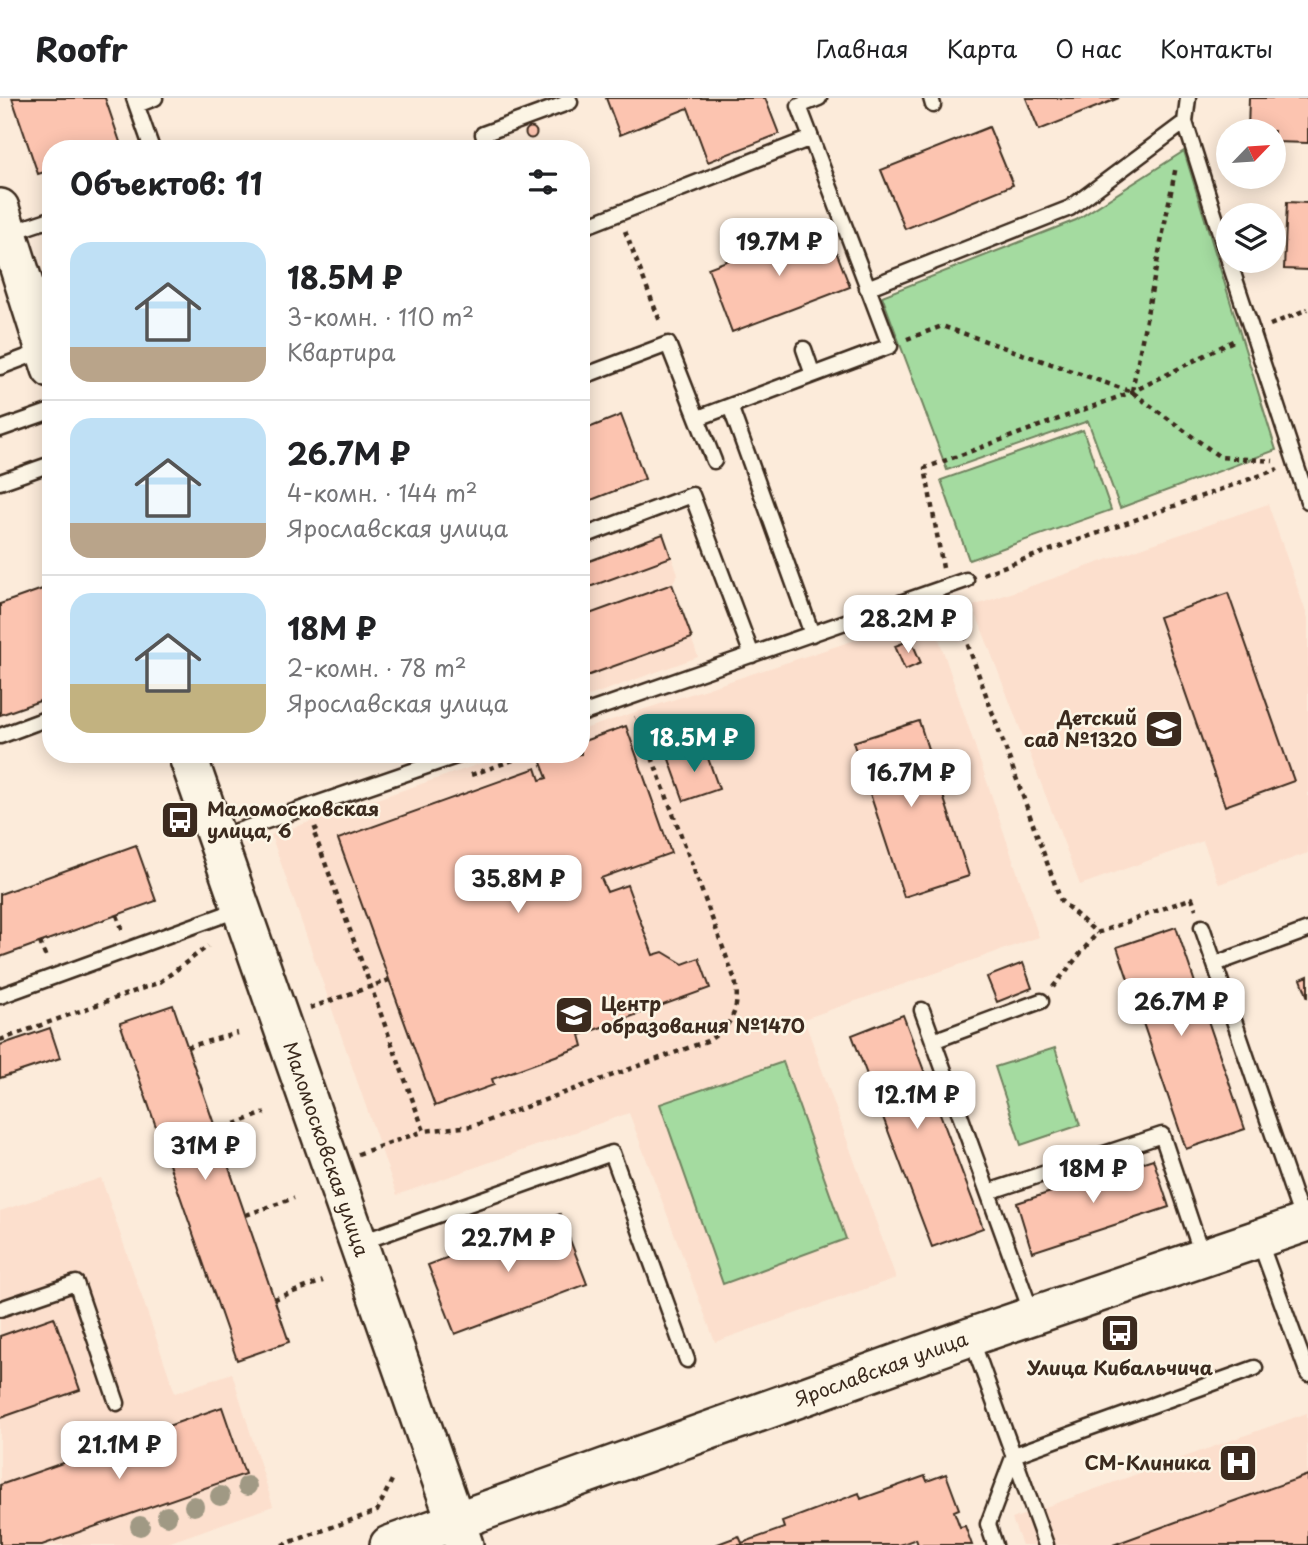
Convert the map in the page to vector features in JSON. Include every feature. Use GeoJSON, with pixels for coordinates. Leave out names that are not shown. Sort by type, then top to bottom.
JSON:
{"type":"FeatureCollection","features":[{"type":"Feature","properties":{"kind":"street"},"geometry":{"type":"LineString","coordinates":[[4,221],[42,335]]}},
{"type":"Feature","properties":{"kind":"street","name":"Маломосковская улица"},"geometry":{"type":"LineString","coordinates":[[190,763],[460,1533]]}},
{"type":"Feature","properties":{"kind":"street","name":"Ярославская улица"},"geometry":{"type":"LineString","coordinates":[[389,1545],[460,1533],[970,1337],[1306,1223]]}},
{"type":"Feature","properties":{"kind":"lane"},"geometry":{"type":"LineString","coordinates":[[149,140],[136,101],[155,98]]}},
{"type":"Feature","properties":{"kind":"lane"},"geometry":{"type":"LineString","coordinates":[[485,140],[483,134],[570,102],[568,98]]}},
{"type":"Feature","properties":{"kind":"lane"},"geometry":{"type":"LineString","coordinates":[[698,418],[890,346],[799,106],[819,98]]}},
{"type":"Feature","properties":{"kind":"lane"},"geometry":{"type":"LineString","coordinates":[[1188,98],[1185,122],[1216,219]]}},
{"type":"Feature","properties":{"kind":"lane"},"geometry":{"type":"LineString","coordinates":[[867,288],[1070,208],[1185,122]]}},
{"type":"Feature","properties":{"kind":"lane"},"geometry":{"type":"LineString","coordinates":[[590,225],[811,138]]}},
{"type":"Feature","properties":{"kind":"lane"},"geometry":{"type":"LineString","coordinates":[[4,221],[42,219]]}},
{"type":"Feature","properties":{"kind":"lane"},"geometry":{"type":"LineString","coordinates":[[1233,273],[1308,501]]}},
{"type":"Feature","properties":{"kind":"lane"},"geometry":{"type":"LineString","coordinates":[[590,374],[668,344],[714,460]]}},
{"type":"Feature","properties":{"kind":"lane"},"geometry":{"type":"LineString","coordinates":[[804,349],[813,374]]}},
{"type":"Feature","properties":{"kind":"lane"},"geometry":{"type":"LineString","coordinates":[[0,367],[42,358]]}},
{"type":"Feature","properties":{"kind":"lane"},"geometry":{"type":"LineString","coordinates":[[730,406],[812,634]]}},
{"type":"Feature","properties":{"kind":"lane"},"geometry":{"type":"LineString","coordinates":[[0,429],[42,414]]}},
{"type":"Feature","properties":{"kind":"lane"},"geometry":{"type":"LineString","coordinates":[[0,482],[42,467]]}},
{"type":"Feature","properties":{"kind":"lane"},"geometry":{"type":"LineString","coordinates":[[590,534],[692,495],[752,655]]}},
{"type":"Feature","properties":{"kind":"lane"},"geometry":{"type":"LineString","coordinates":[[590,711],[966,580]]}},
{"type":"Feature","properties":{"kind":"lane"},"geometry":{"type":"LineString","coordinates":[[0,736],[42,720]]}},
{"type":"Feature","properties":{"kind":"lane"},"geometry":{"type":"LineString","coordinates":[[216,838],[436,763]]}},
{"type":"Feature","properties":{"kind":"lane"},"geometry":{"type":"LineString","coordinates":[[0,996],[241,909]]}},
{"type":"Feature","properties":{"kind":"lane"},"geometry":{"type":"LineString","coordinates":[[1202,927],[1306,1223]]}},
{"type":"Feature","properties":{"kind":"lane"},"geometry":{"type":"LineString","coordinates":[[1215,964],[1308,930]]}},
{"type":"Feature","properties":{"kind":"lane"},"geometry":{"type":"LineString","coordinates":[[933,1041],[1041,1001]]}},
{"type":"Feature","properties":{"kind":"lane"},"geometry":{"type":"LineString","coordinates":[[922,1010],[1033,1315]]}},
{"type":"Feature","properties":{"kind":"lane"},"geometry":{"type":"LineString","coordinates":[[988,1192],[1161,1135],[1203,1258]]}},
{"type":"Feature","properties":{"kind":"lane"},"geometry":{"type":"LineString","coordinates":[[359,1244],[612,1153],[687,1360]]}},
{"type":"Feature","properties":{"kind":"lane"},"geometry":{"type":"LineString","coordinates":[[1259,1239],[1308,1374]]}},
{"type":"Feature","properties":{"kind":"lane"},"geometry":{"type":"LineString","coordinates":[[0,1309],[76,1283],[117,1403]]}},
{"type":"Feature","properties":{"kind":"lane"},"geometry":{"type":"LineString","coordinates":[[970,1337],[1046,1545]]}},
{"type":"Feature","properties":{"kind":"lane"},"geometry":{"type":"LineString","coordinates":[[995,1545],[988,1524],[1014,1455],[1255,1368]]}},
{"type":"Feature","properties":{"kind":"path"},"geometry":{"type":"LineString","coordinates":[[1132,392],[1185,122]]}},
{"type":"Feature","properties":{"kind":"path"},"geometry":{"type":"LineString","coordinates":[[618,214],[668,344]]}},
{"type":"Feature","properties":{"kind":"path"},"geometry":{"type":"LineString","coordinates":[[1097,933],[1061,901],[947,586],[925,468],[1132,392],[1252,332],[1308,309]]}},
{"type":"Feature","properties":{"kind":"path"},"geometry":{"type":"LineString","coordinates":[[890,346],[942,326],[1132,392],[1220,457],[1295,463]]}},
{"type":"Feature","properties":{"kind":"path"},"geometry":{"type":"LineString","coordinates":[[966,580],[1295,463]]}},
{"type":"Feature","properties":{"kind":"path"},"geometry":{"type":"LineString","coordinates":[[331,1163],[424,1131],[473,1126],[707,1041],[730,1023],[737,1002],[735,980],[637,717]]}},
{"type":"Feature","properties":{"kind":"path"},"geometry":{"type":"LineString","coordinates":[[466,776],[504,763]]}},
{"type":"Feature","properties":{"kind":"path"},"geometry":{"type":"LineString","coordinates":[[326,825],[313,830],[424,1131]]}},
{"type":"Feature","properties":{"kind":"path"},"geometry":{"type":"LineString","coordinates":[[1041,1001],[1097,933],[1192,898],[1202,927]]}},
{"type":"Feature","properties":{"kind":"path"},"geometry":{"type":"LineString","coordinates":[[0,1040],[160,982],[208,946]]}},
{"type":"Feature","properties":{"kind":"path"},"geometry":{"type":"LineString","coordinates":[[310,1008],[389,980]]}},
{"type":"Feature","properties":{"kind":"path"},"geometry":{"type":"LineString","coordinates":[[187,1047],[238,1033]]}},
{"type":"Feature","properties":{"kind":"path"},"geometry":{"type":"LineString","coordinates":[[216,1131],[265,1113]]}},
{"type":"Feature","properties":{"kind":"path"},"geometry":{"type":"LineString","coordinates":[[246,1215],[294,1198]]}},
{"type":"Feature","properties":{"kind":"path"},"geometry":{"type":"LineString","coordinates":[[274,1300],[323,1281]]}},
{"type":"Feature","properties":{"kind":"path"},"geometry":{"type":"LineString","coordinates":[[282,1545],[377,1511],[393,1478]]}},
{"type":"Feature","properties":{"kind":"shaded area","name":"Детский сад №1320"},"geometry":{"type":"Polygon","coordinates":[[[1268,504],[1308,618],[1308,853],[1219,884],[1203,841],[1080,885],[973,606],[1268,504]]]}},
{"type":"Feature","properties":{"kind":"shaded area"},"geometry":{"type":"Polygon","coordinates":[[[663,534],[678,574],[672,584],[698,657],[590,696],[590,561],[663,534]]]}},
{"type":"Feature","properties":{"kind":"shaded area","name":"Центр образования №1470"},"geometry":{"type":"Polygon","coordinates":[[[931,615],[1039,937],[804,1019],[896,1278],[715,1342],[629,1113],[397,1195],[271,835],[483,763],[590,763],[590,727],[931,615]]]}},
{"type":"Feature","properties":{"kind":"shaded area"},"geometry":{"type":"Polygon","coordinates":[[[101,1178],[175,1393],[232,1373],[273,1506],[162,1545],[0,1545],[0,1211],[101,1178]]]}},
{"type":"Feature","properties":{"kind":"shaded area","name":"СМ-Клиника"},"geometry":{"type":"Polygon","coordinates":[[[1307,1413],[1308,1545],[1022,1545],[1012,1519],[1307,1413]]]}},
{"type":"Feature","properties":{"kind":"green space"},"geometry":{"type":"Polygon","coordinates":[[[1184,151],[1216,255],[1216,273],[1222,273],[1276,450],[1120,508],[1088,421],[947,470],[882,296],[1076,220],[1184,151]]]}},
{"type":"Feature","properties":{"kind":"green space"},"geometry":{"type":"Polygon","coordinates":[[[1083,430],[1111,510],[969,560],[941,480],[1083,430]]]}},
{"type":"Feature","properties":{"kind":"green space"},"geometry":{"type":"Polygon","coordinates":[[[1055,1048],[1080,1125],[1021,1145],[995,1067],[1055,1048]]]}},
{"type":"Feature","properties":{"kind":"green space"},"geometry":{"type":"Polygon","coordinates":[[[783,1062],[846,1239],[723,1284],[660,1104],[783,1062]]]}},
{"type":"Feature","properties":{"kind":"building"},"geometry":{"type":"Polygon","coordinates":[[[12,98],[105,98],[119,140],[42,140],[42,173],[38,174],[12,98]]]}},
{"type":"Feature","properties":{"kind":"building"},"geometry":{"type":"Polygon","coordinates":[[[606,98],[765,98],[779,134],[708,162],[688,108],[620,135],[606,98]]]}},
{"type":"Feature","properties":{"kind":"building"},"geometry":{"type":"Polygon","coordinates":[[[1026,98],[1119,98],[1039,130],[1026,98]]]}},
{"type":"Feature","properties":{"kind":"building"},"geometry":{"type":"Polygon","coordinates":[[[1249,98],[1308,98],[1308,143],[1286,142],[1286,119],[1248,119],[1249,98]]]}},
{"type":"Feature","properties":{"kind":"building"},"geometry":{"type":"Polygon","coordinates":[[[989,127],[1013,185],[905,229],[881,170],[989,127]]]}},
{"type":"Feature","properties":{"kind":"building"},"geometry":{"type":"Polygon","coordinates":[[[531,128],[535,129],[535,137],[531,138],[527,137],[526,133],[527,129],[531,128]]]}},
{"type":"Feature","properties":{"kind":"building"},"geometry":{"type":"Polygon","coordinates":[[[1287,202],[1308,203],[1308,270],[1286,269],[1287,202]]]}},
{"type":"Feature","properties":{"kind":"building"},"geometry":{"type":"Polygon","coordinates":[[[825,223],[850,287],[732,332],[708,268],[825,223]]]}},
{"type":"Feature","properties":{"kind":"building"},"geometry":{"type":"Polygon","coordinates":[[[621,415],[645,479],[590,500],[590,427],[621,415]]]}},
{"type":"Feature","properties":{"kind":"building"},"geometry":{"type":"Polygon","coordinates":[[[663,534],[671,557],[590,587],[590,561],[663,534]]]}},
{"type":"Feature","properties":{"kind":"building"},"geometry":{"type":"Polygon","coordinates":[[[672,584],[692,638],[590,675],[590,614],[672,584]]]}},
{"type":"Feature","properties":{"kind":"building"},"geometry":{"type":"Polygon","coordinates":[[[42,589],[42,700],[0,715],[0,604],[42,589]]]}},
{"type":"Feature","properties":{"kind":"building"},"geometry":{"type":"Polygon","coordinates":[[[1228,593],[1294,781],[1225,806],[1159,617],[1228,593]]]}},
{"type":"Feature","properties":{"kind":"building"},"geometry":{"type":"Polygon","coordinates":[[[911,640],[921,663],[905,670],[895,646],[911,640]]]}},
{"type":"Feature","properties":{"kind":"building"},"geometry":{"type":"Polygon","coordinates":[[[919,721],[969,876],[904,897],[853,742],[919,721]]]}},
{"type":"Feature","properties":{"kind":"building"},"geometry":{"type":"Polygon","coordinates":[[[626,726],[671,853],[601,878],[607,892],[627,885],[653,955],[663,952],[683,964],[699,958],[710,988],[580,1035],[583,1046],[492,1079],[494,1085],[435,1106],[338,839],[536,768],[540,780],[547,778],[541,763],[590,763],[590,739],[626,726]]]}},
{"type":"Feature","properties":{"kind":"building"},"geometry":{"type":"Polygon","coordinates":[[[704,747],[719,789],[684,801],[669,759],[704,747]]]}},
{"type":"Feature","properties":{"kind":"building"},"geometry":{"type":"Polygon","coordinates":[[[136,845],[156,901],[0,957],[0,894],[136,845]]]}},
{"type":"Feature","properties":{"kind":"building"},"geometry":{"type":"Polygon","coordinates":[[[1176,927],[1245,1129],[1186,1149],[1117,947],[1176,927]]]}},
{"type":"Feature","properties":{"kind":"building"},"geometry":{"type":"Polygon","coordinates":[[[1023,963],[1032,988],[997,1002],[987,977],[1023,963]]]}},
{"type":"Feature","properties":{"kind":"building"},"geometry":{"type":"Polygon","coordinates":[[[1308,976],[1308,998],[1301,979],[1308,976]]]}},
{"type":"Feature","properties":{"kind":"building"},"geometry":{"type":"Polygon","coordinates":[[[173,1005],[289,1342],[237,1360],[120,1023],[173,1005]]]}},
{"type":"Feature","properties":{"kind":"building"},"geometry":{"type":"Polygon","coordinates":[[[903,1015],[983,1228],[932,1247],[852,1035],[903,1015]]]}},
{"type":"Feature","properties":{"kind":"building"},"geometry":{"type":"Polygon","coordinates":[[[50,1028],[60,1058],[0,1078],[0,1045],[50,1028]]]}},
{"type":"Feature","properties":{"kind":"building"},"geometry":{"type":"Polygon","coordinates":[[[1153,1159],[1169,1207],[1032,1252],[1017,1203],[1153,1159]]]}},
{"type":"Feature","properties":{"kind":"building"},"geometry":{"type":"Polygon","coordinates":[[[560,1214],[587,1284],[455,1334],[428,1265],[560,1214]]]}},
{"type":"Feature","properties":{"kind":"building"},"geometry":{"type":"Polygon","coordinates":[[[54,1317],[80,1390],[0,1418],[0,1336],[54,1317]]]}},
{"type":"Feature","properties":{"kind":"building"},"geometry":{"type":"Polygon","coordinates":[[[222,1407],[245,1474],[42,1545],[0,1545],[0,1485],[222,1407]]]}},
{"type":"Feature","properties":{"kind":"building"},"geometry":{"type":"Polygon","coordinates":[[[946,1474],[959,1509],[954,1511],[960,1527],[965,1526],[972,1545],[918,1545],[916,1539],[900,1545],[715,1545],[739,1536],[742,1543],[784,1528],[782,1522],[859,1493],[861,1499],[925,1476],[927,1481],[946,1474]]]}},
{"type":"Feature","properties":{"kind":"building"},"geometry":{"type":"Polygon","coordinates":[[[1308,1475],[1308,1545],[1113,1545],[1195,1515],[1308,1475]]]}},
{"type":"Feature","properties":{"kind":"place","name":"Детский сад №1320"},"geometry":{"type":"Point","coordinates":[1164,729]}},
{"type":"Feature","properties":{"kind":"place","name":"Маломосковская улица, 6"},"geometry":{"type":"Point","coordinates":[180,820]}},
{"type":"Feature","properties":{"kind":"place","name":"Центр образования №1470"},"geometry":{"type":"Point","coordinates":[574,1015]}},
{"type":"Feature","properties":{"kind":"place","name":"Улица Кибальчича"},"geometry":{"type":"Point","coordinates":[1120,1333]}},
{"type":"Feature","properties":{"kind":"place","name":"СМ-Клиника"},"geometry":{"type":"Point","coordinates":[1238,1463]}}]}
